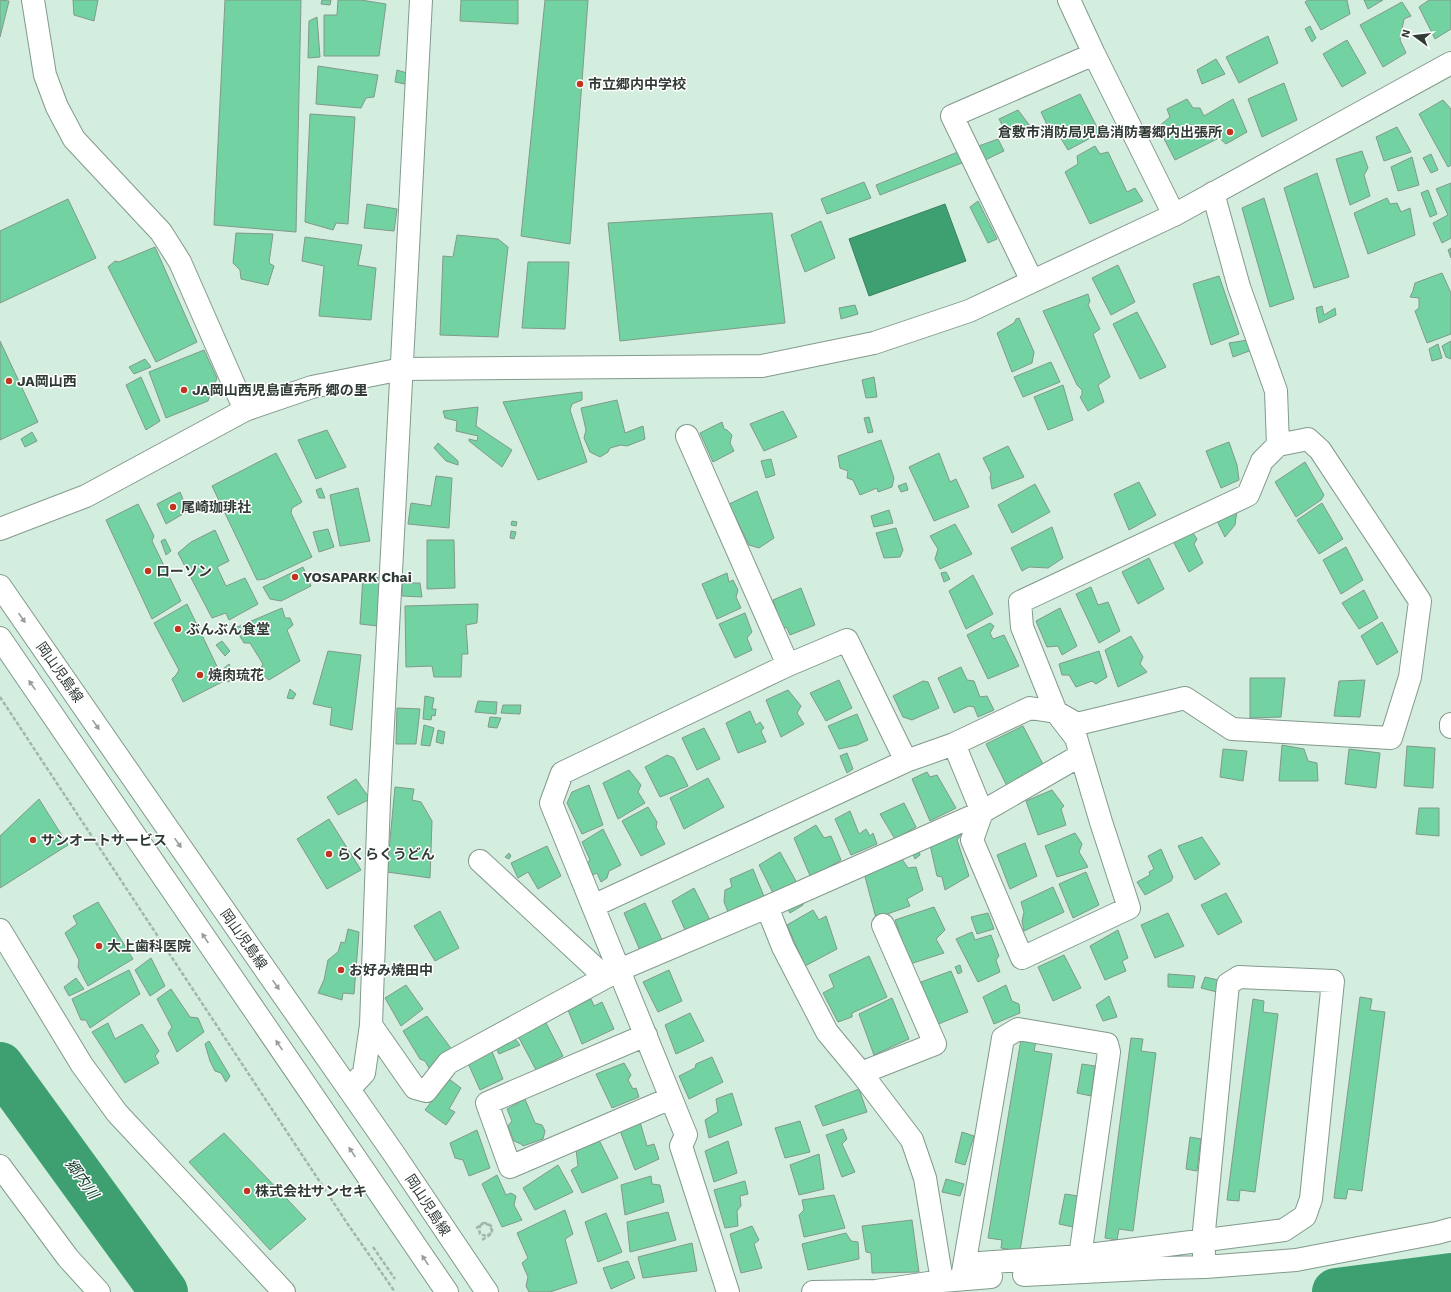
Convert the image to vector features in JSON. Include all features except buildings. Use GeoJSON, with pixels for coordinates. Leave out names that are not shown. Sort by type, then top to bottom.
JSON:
{"type":"FeatureCollection","features":[{"type":"Feature","properties":{"kind":"street"},"geometry":{"type":"LineString","coordinates":[[33,0],[45,75],[57,108],[74,140],[161,232],[180,262],[245,410]]}},
{"type":"Feature","properties":{"kind":"street"},"geometry":{"type":"LineString","coordinates":[[349,1089],[364,1073],[371,1025],[378,800],[421,0]]}},
{"type":"Feature","properties":{"kind":"street"},"geometry":{"type":"LineString","coordinates":[[1069,0],[1094,54],[1174,215]]}},
{"type":"Feature","properties":{"kind":"street"},"geometry":{"type":"LineString","coordinates":[[1032,281],[952,116],[1094,54]]}},
{"type":"Feature","properties":{"kind":"street"},"geometry":{"type":"LineString","coordinates":[[0,529],[86,496],[245,410],[312,387],[402,369],[762,366],[874,343],[969,311],[1174,215],[1451,63]]}},
{"type":"Feature","properties":{"kind":"street"},"geometry":{"type":"LineString","coordinates":[[1213,193],[1240,287],[1276,391],[1278,445]]}},
{"type":"Feature","properties":{"kind":"street"},"geometry":{"type":"LineString","coordinates":[[687,436],[788,665]]}},
{"type":"Feature","properties":{"kind":"street"},"geometry":{"type":"LineString","coordinates":[[593,906],[906,761],[954,744],[1030,708],[1056,712],[1077,724],[1185,698],[1232,729],[1391,738],[1410,676],[1420,601],[1320,450],[1308,439],[1278,445],[1262,461],[1248,494],[1020,602],[1022,627],[1056,712],[1076,738],[1129,908],[1022,958],[972,840],[982,812],[954,744]]}},
{"type":"Feature","properties":{"kind":"street","name":"岡山児島線"},"geometry":{"type":"LineString","coordinates":[[0,586],[394,1154],[487,1292]]}},
{"type":"Feature","properties":{"kind":"street"},"geometry":{"type":"LineString","coordinates":[[0,638],[447,1292]]}},
{"type":"Feature","properties":{"kind":"street"},"geometry":{"type":"LineString","coordinates":[[728,1292],[681,1146],[686,1135],[646,1035],[612,974],[593,906],[550,803],[562,773],[788,665],[847,640],[906,761]]}},
{"type":"Feature","properties":{"kind":"street"},"geometry":{"type":"LineString","coordinates":[[371,1025],[415,1088],[426,1090],[448,1063],[612,974],[982,812],[1081,755]]}},
{"type":"Feature","properties":{"kind":"street"},"geometry":{"type":"LineString","coordinates":[[480,861],[612,974]]}},
{"type":"Feature","properties":{"kind":"street"},"geometry":{"type":"LineString","coordinates":[[767,907],[783,947],[827,1032],[861,1073],[912,1140],[926,1178],[956,1274]]}},
{"type":"Feature","properties":{"kind":"street"},"geometry":{"type":"LineString","coordinates":[[861,1073],[935,1044],[883,925]]}},
{"type":"Feature","properties":{"kind":"street"},"geometry":{"type":"LineString","coordinates":[[0,930],[82,1066],[117,1113],[284,1292]]}},
{"type":"Feature","properties":{"kind":"street"},"geometry":{"type":"LineString","coordinates":[[223,964],[249,946]]}},
{"type":"Feature","properties":{"kind":"street"},"geometry":{"type":"LineString","coordinates":[[819,1292],[876,1291],[956,1274],[1079,1264],[1203,1241],[1284,1230],[1305,1216],[1311,1199],[1333,981],[1239,977],[1228,984],[1203,1241],[1205,1267]]}},
{"type":"Feature","properties":{"kind":"street"},"geometry":{"type":"LineString","coordinates":[[956,1274],[1003,1038],[1018,1029],[1107,1044],[1109,1052],[1079,1264]]}},
{"type":"Feature","properties":{"kind":"street"},"geometry":{"type":"LineString","coordinates":[[646,1035],[487,1103],[510,1167],[671,1098]]}},
{"type":"Feature","properties":{"kind":"street"},"geometry":{"type":"LineString","coordinates":[[0,1166],[68,1258],[99,1292]]}},
{"type":"Feature","properties":{"kind":"street"},"geometry":{"type":"LineString","coordinates":[[1079,1264],[1205,1267],[1296,1260],[1451,1229]]}},
{"type":"Feature","properties":{"kind":"path"},"geometry":{"type":"LineString","coordinates":[[0,697],[343,1216],[395,1292]]}},
{"type":"Feature","properties":{"kind":"path"},"geometry":{"type":"LineString","coordinates":[[476,1228],[478,1227],[480,1226],[483,1223],[489,1225],[492,1228],[492,1232],[486,1236],[480,1234],[479,1230],[479,1228],[480,1225],[483,1223],[485,1222],[492,1227],[492,1232],[491,1234],[481,1240]]}},
{"type":"Feature","properties":{"kind":"path"},"geometry":{"type":"LineString","coordinates":[[373,1247],[395,1279]]}},
{"type":"Feature","properties":{"kind":"shaded area"},"geometry":{"type":"Polygon","coordinates":[[[945,204],[966,261],[869,296],[849,239],[945,204]]]}},
{"type":"Feature","properties":{"kind":"waterway","name":"郷内川"},"geometry":{"type":"LineString","coordinates":[[0,1066],[164,1292]]}},
{"type":"Feature","properties":{"kind":"waterway","name":"郷内川"},"geometry":{"type":"LineString","coordinates":[[1336,1292],[1451,1277]]}},
{"type":"Feature","properties":{"kind":"place","name":"市立郷内中学校"},"geometry":{"type":"Point","coordinates":[580,84]}},
{"type":"Feature","properties":{"kind":"place","name":"倉敷市消防局児島消防署郷内出張所"},"geometry":{"type":"Point","coordinates":[1230,132]}},
{"type":"Feature","properties":{"kind":"place","name":"JA岡山西"},"geometry":{"type":"Point","coordinates":[9,381]}},
{"type":"Feature","properties":{"kind":"place","name":"JA岡山西児島直売所 郷の里"},"geometry":{"type":"Point","coordinates":[184,390]}},
{"type":"Feature","properties":{"kind":"place","name":"尾崎珈琲社"},"geometry":{"type":"Point","coordinates":[173,507]}},
{"type":"Feature","properties":{"kind":"place","name":"ローソン"},"geometry":{"type":"Point","coordinates":[148,571]}},
{"type":"Feature","properties":{"kind":"place","name":"YOSAPARK Chai"},"geometry":{"type":"Point","coordinates":[295,577]}},
{"type":"Feature","properties":{"kind":"place","name":"ぶんぶん食堂"},"geometry":{"type":"Point","coordinates":[178,629]}},
{"type":"Feature","properties":{"kind":"place","name":"焼肉琉花"},"geometry":{"type":"Point","coordinates":[200,675]}},
{"type":"Feature","properties":{"kind":"place","name":"サンオートサービス"},"geometry":{"type":"Point","coordinates":[33,840]}},
{"type":"Feature","properties":{"kind":"place","name":"らくらくうどん"},"geometry":{"type":"Point","coordinates":[329,854]}},
{"type":"Feature","properties":{"kind":"place","name":"大上歯科医院"},"geometry":{"type":"Point","coordinates":[99,946]}},
{"type":"Feature","properties":{"kind":"place","name":"お好み焼田中"},"geometry":{"type":"Point","coordinates":[341,970]}},
{"type":"Feature","properties":{"kind":"place","name":"株式会社サンセキ"},"geometry":{"type":"Point","coordinates":[247,1191]}}]}
